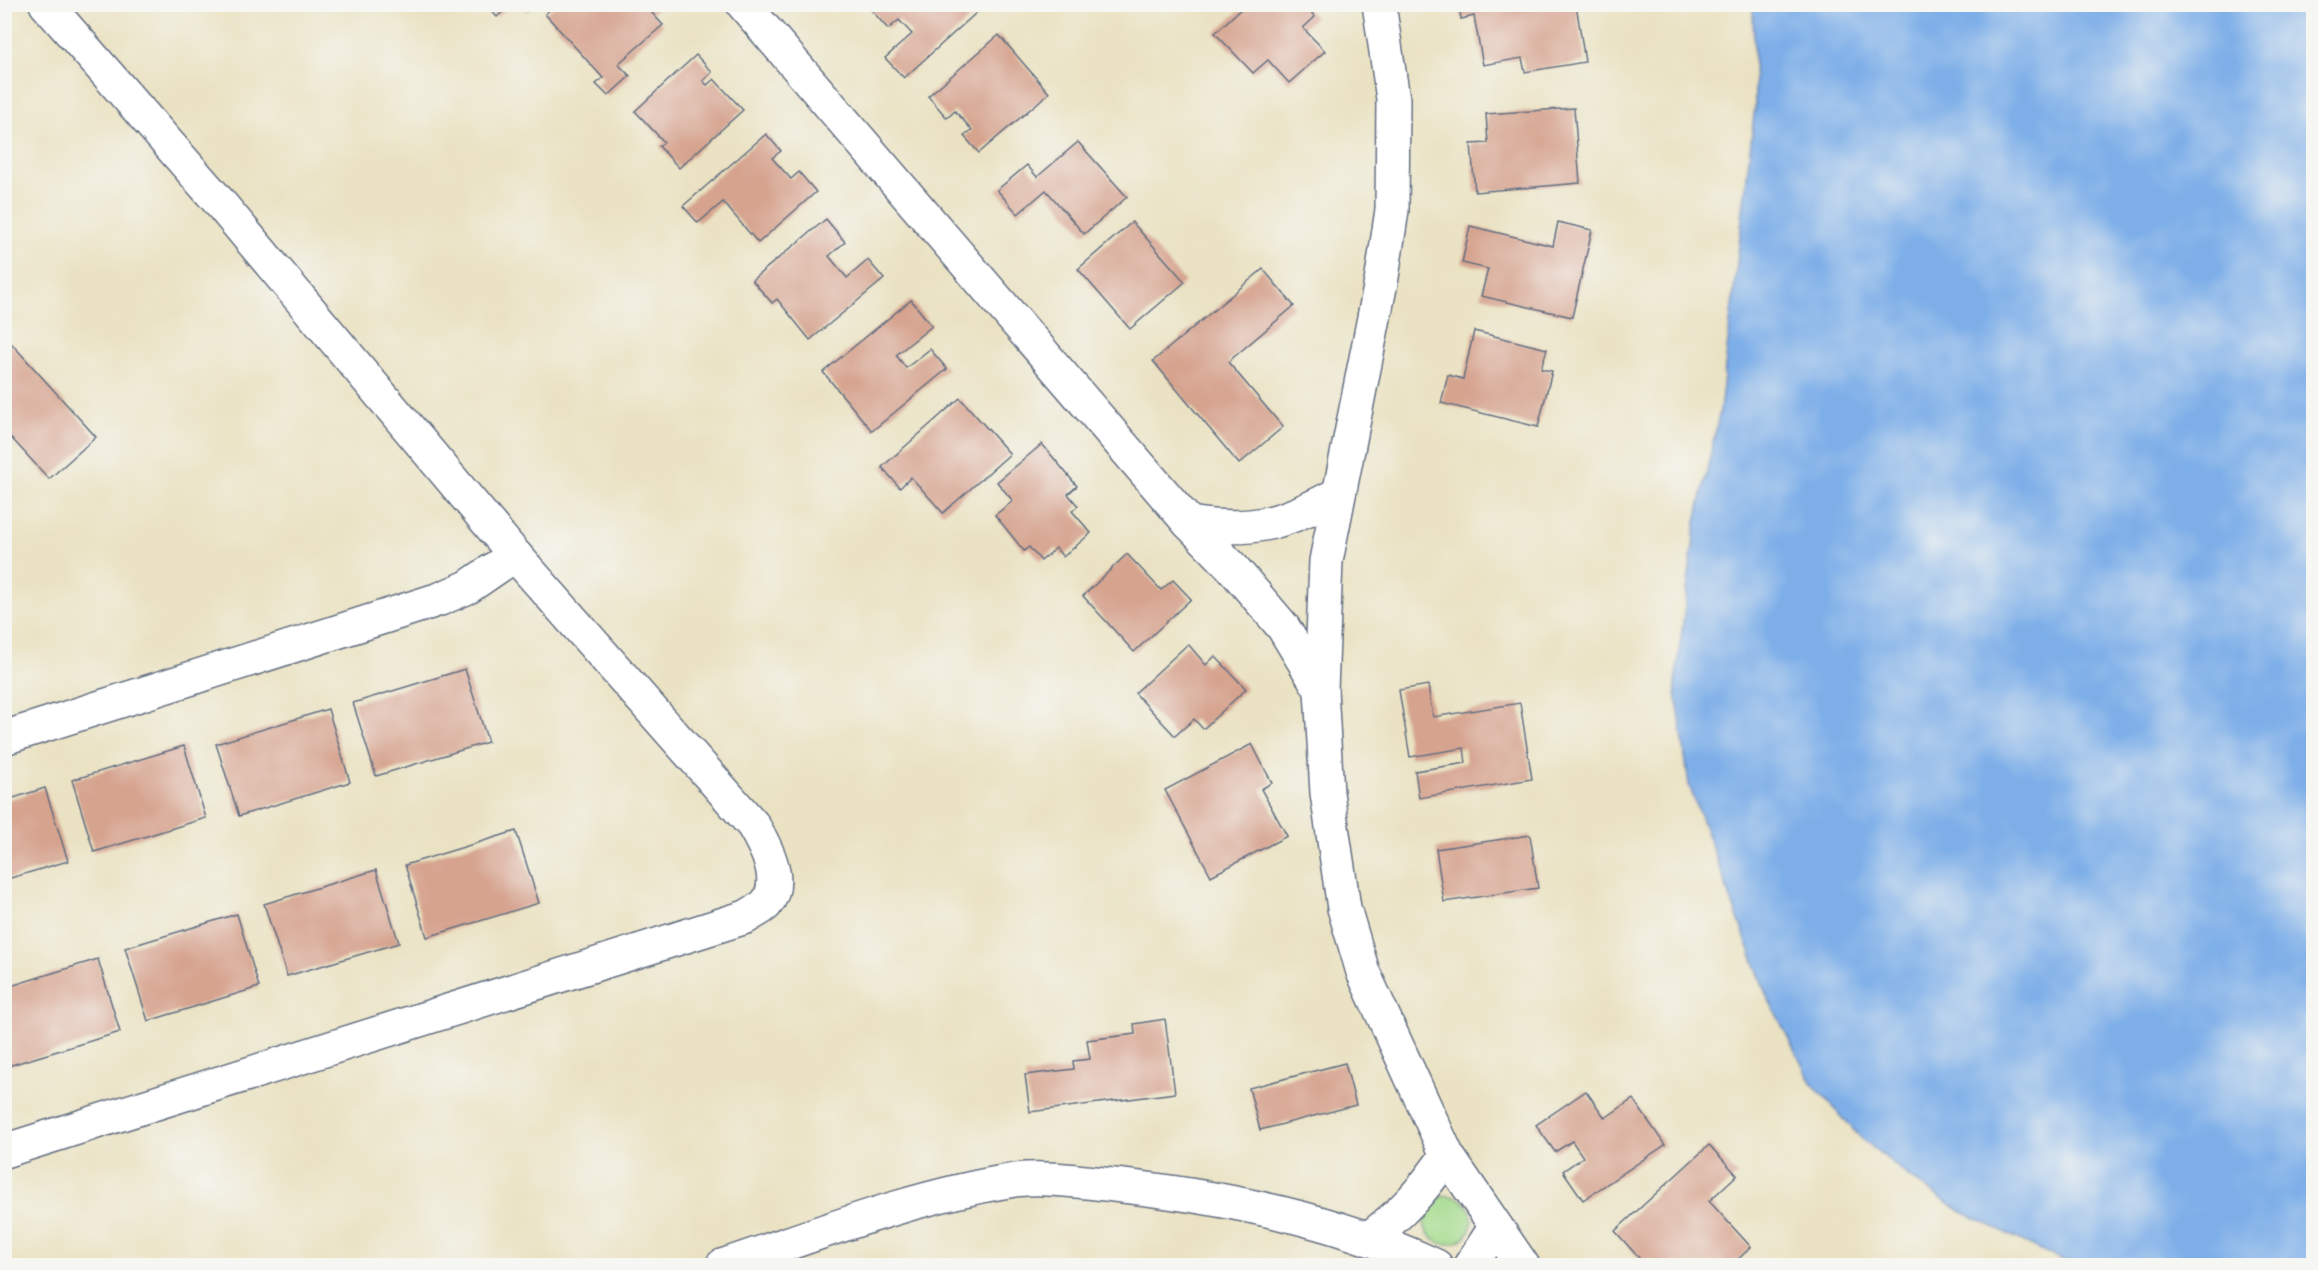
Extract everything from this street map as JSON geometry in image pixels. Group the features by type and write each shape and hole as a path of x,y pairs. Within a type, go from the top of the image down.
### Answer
{"street":[{"path":"4,1151 746,917 766,904 772,891 773,870 766,848 753,825 515,555 214,196 46,4"},
{"path":"743,4 1189,523 1232,567 1283,627 1321,690"},
{"path":"1379,4 1393,99 1392,210 1382,277 1326,561 1321,690 1327,793 1344,908 1363,972 1447,1155 1523,1266"},
{"path":"1189,523 1226,529 1262,526 1298,516 1338,494"},
{"path":"4,738 441,599 468,587 515,555"},
{"path":"1369,1238 1400,1215 1425,1188 1447,1155"},
{"path":"722,1266 935,1195 1018,1180 1073,1181 1175,1192 1278,1213 1369,1238 1436,1266"},
{"path":"1470,1266 1495,1228"}],"green space":[{"path":"1443,1196 1453,1196 1468,1206 1472,1220 1471,1229 1462,1240 1453,1244 1443,1244 1428,1234 1424,1225 1424,1215 1434,1200"}],"water":[{"path":"1753,4 2313,5 2313,1265 2080,1265 2062,1260 1962,1212 1912,1179 1860,1137 1811,1082 1766,994 1689,785 1675,684 1696,522 1720,410 1755,106"}],"building":[{"path":"485,4 511,4 497,17"},
{"path":"521,4 535,4 527,11"},
{"path":"556,4 661,4 652,13 663,25 618,64 630,76 608,96 596,84 603,78 545,14"},
{"path":"866,4 986,4 904,78 885,58 912,34 899,20 888,29"},
{"path":"1246,4 1304,4 1315,17 1303,28 1325,51 1289,83 1268,60 1253,73 1215,33"},
{"path":"1459,4 1576,4 1585,62 1525,72 1522,58 1483,65 1474,16 1461,19"},
{"path":"999,35 1049,93 979,153 964,136 972,130 955,111 947,118 928,96"},
{"path":"696,55 712,72 703,81 707,85 714,79 743,110 679,168 659,146 664,142 635,111"},
{"path":"1574,108 1580,183 1475,192 1471,144 1488,143 1486,114"},
{"path":"766,134 781,151 772,158 791,179 799,172 816,192 758,243 723,202 698,223 683,206"},
{"path":"1078,142 1127,197 1084,234 1046,190 1018,214 997,190 1027,165 1037,177"},
{"path":"826,219 845,242 829,256 847,278 868,260 884,279 810,340 777,299 772,303 752,280"},
{"path":"1132,222 1185,282 1130,329 1078,269"},
{"path":"1558,222 1592,230 1572,317 1481,296 1488,269 1462,263 1470,226 1553,246"},
{"path":"1263,269 1294,306 1228,362 1283,427 1239,464 1153,361"},
{"path":"911,300 932,326 896,355 906,368 930,349 947,369 872,431 823,372"},
{"path":"1474,331 1547,349 1541,369 1552,371 1538,427 1441,403 1448,375 1463,379"},
{"path":"11,343 96,437 49,479 4,430 4,349"},
{"path":"960,398 1010,454 943,513 911,477 900,488 882,467"},
{"path":"1042,444 1077,486 1068,494 1078,506 1072,511 1091,533 1063,557 1056,548 1041,561 1029,547 1024,551 995,515 1013,501 997,482"},
{"path":"1127,554 1161,590 1173,580 1191,599 1134,652 1083,596"},
{"path":"1188,644 1206,665 1215,656 1246,689 1203,729 1194,719 1175,736 1135,693"},
{"path":"465,669 488,742 376,776 353,703"},
{"path":"1428,685 1433,717 1520,703 1532,779 1419,798 1415,771 1466,763 1464,748 1410,757 1399,690"},
{"path":"328,709 350,782 239,816 216,744"},
{"path":"1252,744 1272,783 1261,789 1287,836 1211,876 1165,790"},
{"path":"184,746 206,818 94,852 72,780"},
{"path":"45,788 68,861 4,880 4,801"},
{"path":"516,831 539,903 427,937 405,865"},
{"path":"1530,835 1538,888 1444,902 1436,849"},
{"path":"376,870 399,943 287,976 264,904"},
{"path":"237,914 259,987 148,1021 125,948"},
{"path":"98,959 120,1032 8,1066 4,1055 4,988"},
{"path":"1165,1019 1175,1093 1030,1112 1025,1075 1074,1069 1073,1061 1090,1059 1087,1040 1135,1034 1134,1024"},
{"path":"1345,1063 1356,1105 1260,1130 1249,1088"},
{"path":"1586,1091 1605,1118 1633,1099 1665,1145 1583,1200 1563,1171 1583,1157 1572,1141 1555,1152 1536,1125"},
{"path":"1709,1145 1737,1175 1709,1201 1751,1247 1731,1266 1646,1266 1615,1231"}]}
